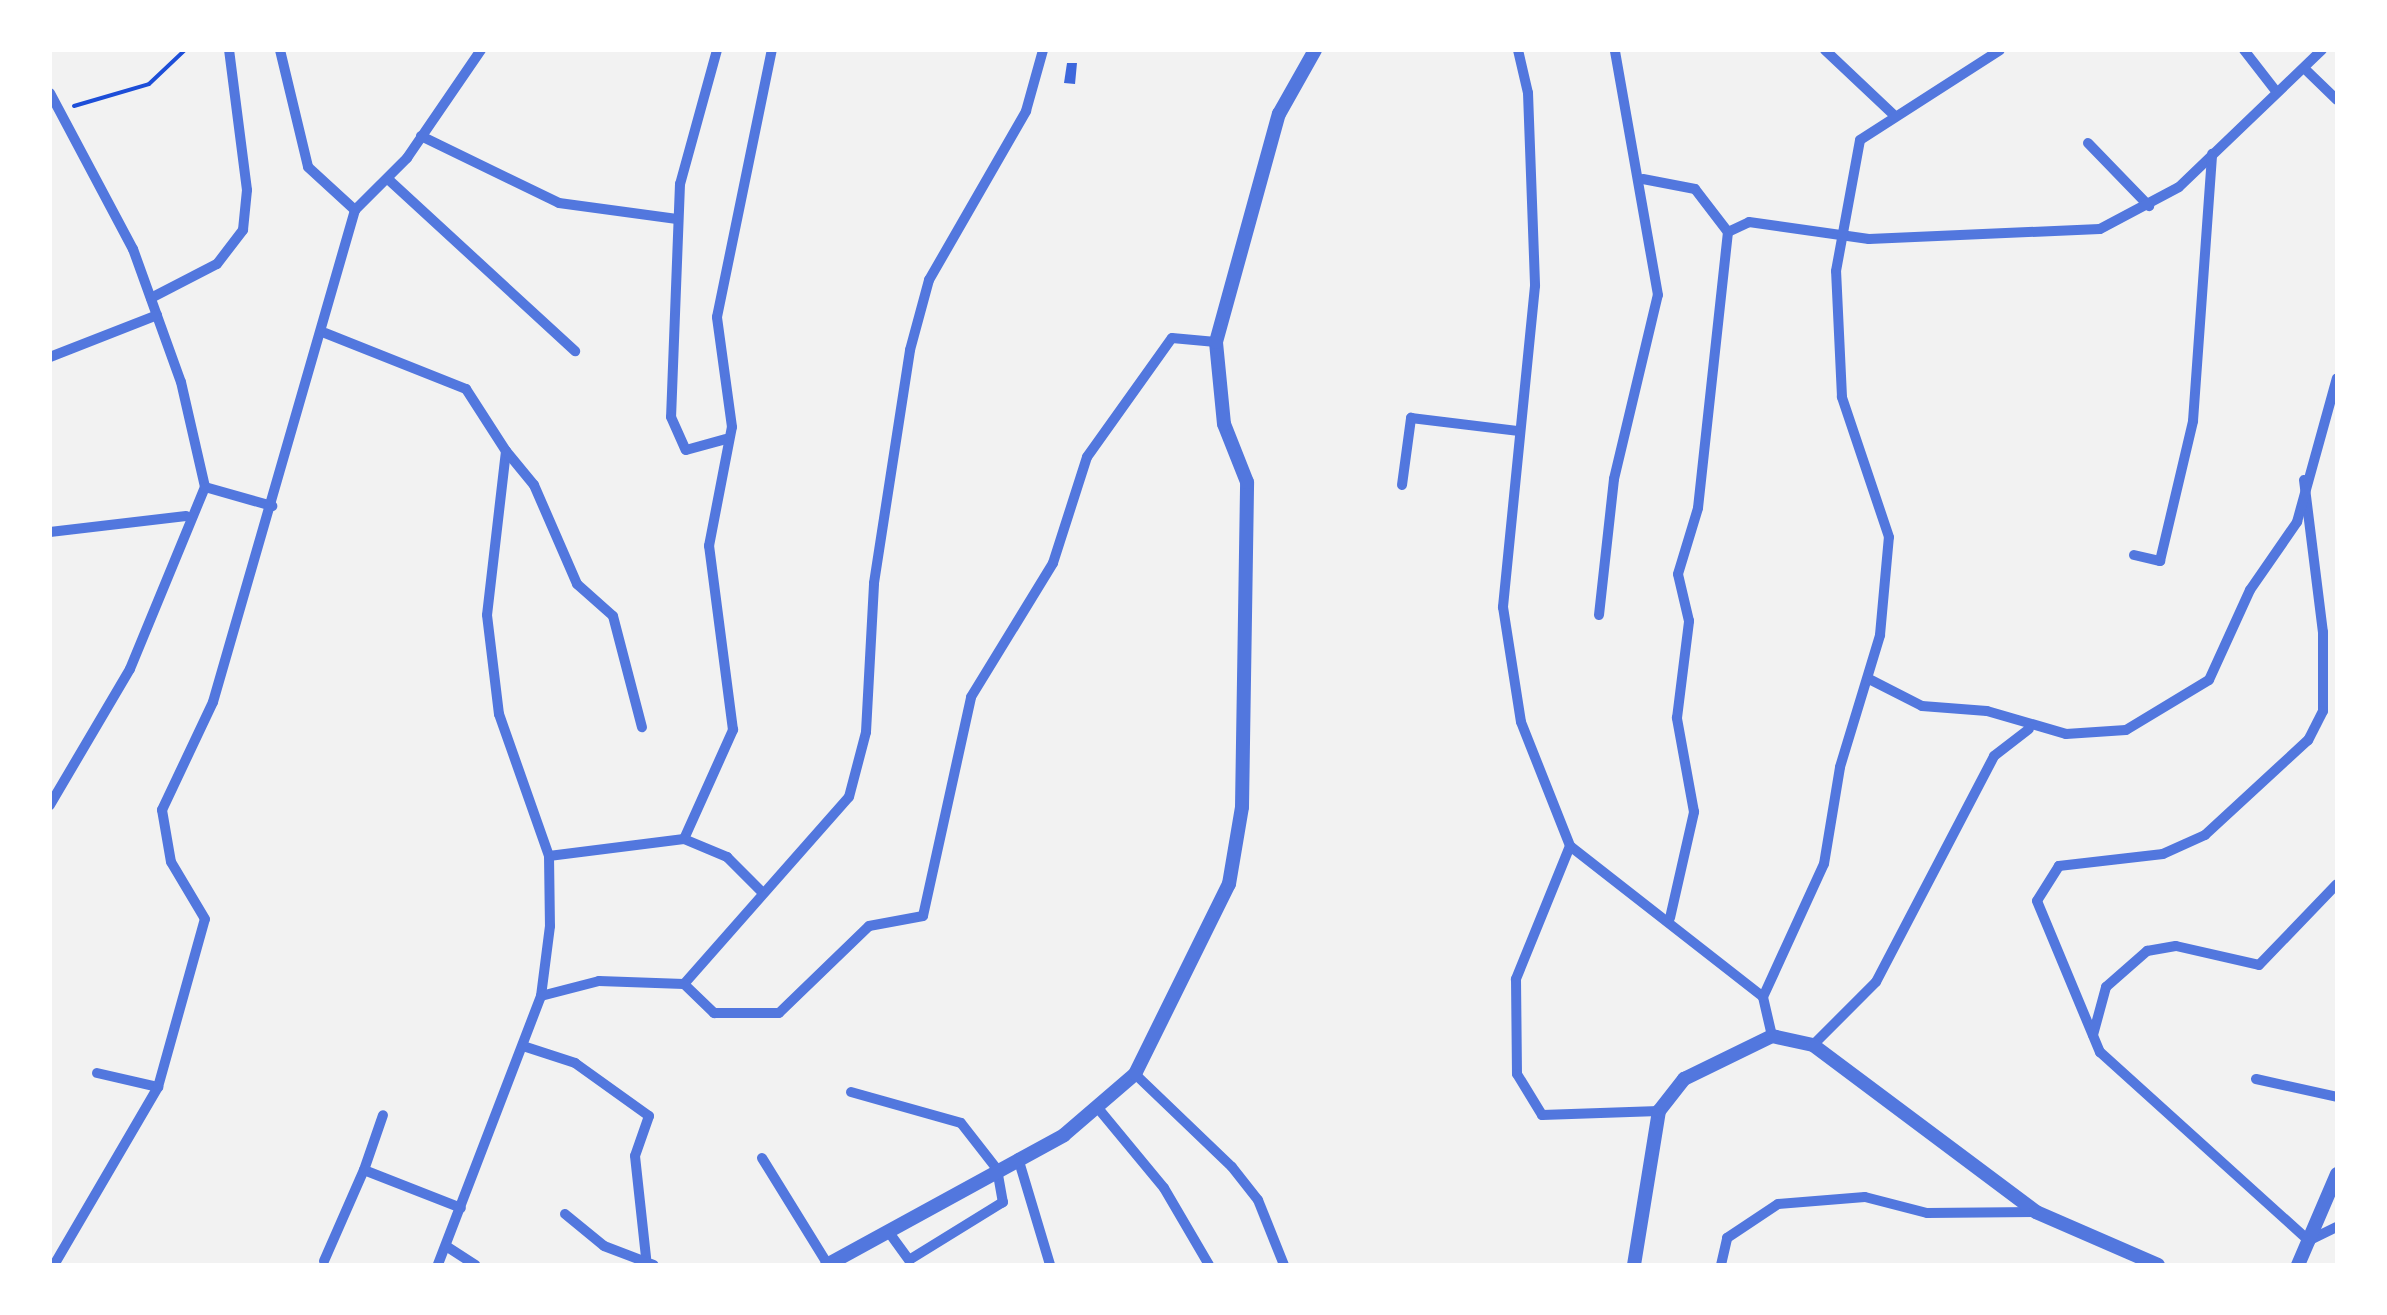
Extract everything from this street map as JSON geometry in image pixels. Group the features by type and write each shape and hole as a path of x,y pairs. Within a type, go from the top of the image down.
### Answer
{"street":[{"path":"152,298 217,264 242,230 247,190 229,50"},
{"path":"280,50 308,167 355,210"},
{"path":"54,1265 158,1086 204,919 171,862 162,810 213,702 325,333 355,210 388,180 482,50"},
{"path":"717,50 677,219 671,417 686,450 726,439"},
{"path":"684,839 733,730 708,546 722,509 726,439 717,316 772,50"},
{"path":"684,984 762,891 849,797 866,732 874,583 910,350 929,280 1026,111 1043,50"},
{"path":"762,1158 828,1265 1018,1158 1097,1107 1135,1074 1229,884 1242,807 1247,482 1224,424 1216,342 1279,114 1315,50"},
{"path":"1518,50 1528,94 1535,274 1519,431 1504,649 1551,815 1570,846 1670,918 1763,997 1772,1036"},
{"path":"1600,615 1614,479 1658,296 1643,178 1615,50"},
{"path":"1825,50 1893,114"},
{"path":"1763,997 1824,864 1840,767 1870,680 1889,537 1842,398 1842,230 1860,140 1893,114 2000,50"},
{"path":"2244,50 2275,90"},
{"path":"1728,232 1749,222 1842,230 1870,240 1976,240 2100,230 2149,206 2212,153 2275,90 2306,70 2322,50"},
{"path":"2306,70 2337,100"},
{"path":"50,94 152,298 205,487 186,516 130,669 50,805"},
{"path":"420,136 559,203 677,219"},
{"path":"2088,144 2149,206"},
{"path":"2134,554 2160,562 2197,402 2212,153"},
{"path":"1643,178 1696,188 1728,232 1700,490 1678,574 1689,621 1677,718 1694,812 1670,918"},
{"path":"388,180 575,351"},
{"path":"50,357 157,315"},
{"path":"325,333 466,389 534,486 577,584 612,616 642,728"},
{"path":"541,996 599,981 684,984 714,1013 779,1014 870,926 923,916 972,697 1052,563 1087,457 1172,338 1216,342"},
{"path":"1870,680 1922,706 1986,711 2029,728 2126,730 2209,680 2250,590 2297,522 2304,480 2337,378"},
{"path":"1402,485 1411,418 1519,431"},
{"path":"438,1265 541,996 550,856 492,672 487,615 506,451"},
{"path":"2304,480 2323,632 2323,710 2308,740 2204,835 2163,854 2059,866 2039,885 2044,934 2092,1036 2312,1240"},
{"path":"205,487 272,506"},
{"path":"50,532 186,516"},
{"path":"1813,1045 1876,982 1986,770 2029,728"},
{"path":"550,856 684,839 727,857 762,891"},
{"path":"1570,846 1516,978 1517,1074 1542,1114 1597,1120 1659,1111"},
{"path":"2092,1036 2106,986 2128,963 2160,945 2258,965 2337,884"},
{"path":"1634,1265 1659,1111 1684,1078 1772,1036 1813,1045 2036,1212 2158,1265"},
{"path":"523,1046 575,1063 650,1116 634,1167 650,1262 604,1246 565,1214"},
{"path":"97,1072 158,1086"},
{"path":"1135,1074 1232,1167 1258,1200 1284,1265"},
{"path":"2256,1079 2337,1097"},
{"path":"851,1092 961,1123 997,1169 1003,1202 909,1262 888,1231"},
{"path":"1097,1107 1164,1188 1209,1265"},
{"path":"324,1262 364,1170 382,1115"},
{"path":"1018,1158 1050,1265"},
{"path":"364,1170 461,1208"},
{"path":"2298,1265 2312,1240 2337,1174"},
{"path":"1721,1265 1727,1238 1778,1204 1866,1197 1927,1213 2036,1212"},
{"path":"2312,1240 2337,1227"},
{"path":"446,1246 475,1265"}],"path":[{"path":"60,110 148,84 185,50"}],"building":[{"path":"1067,63 1077,63 1075,84 1064,83"}]}
